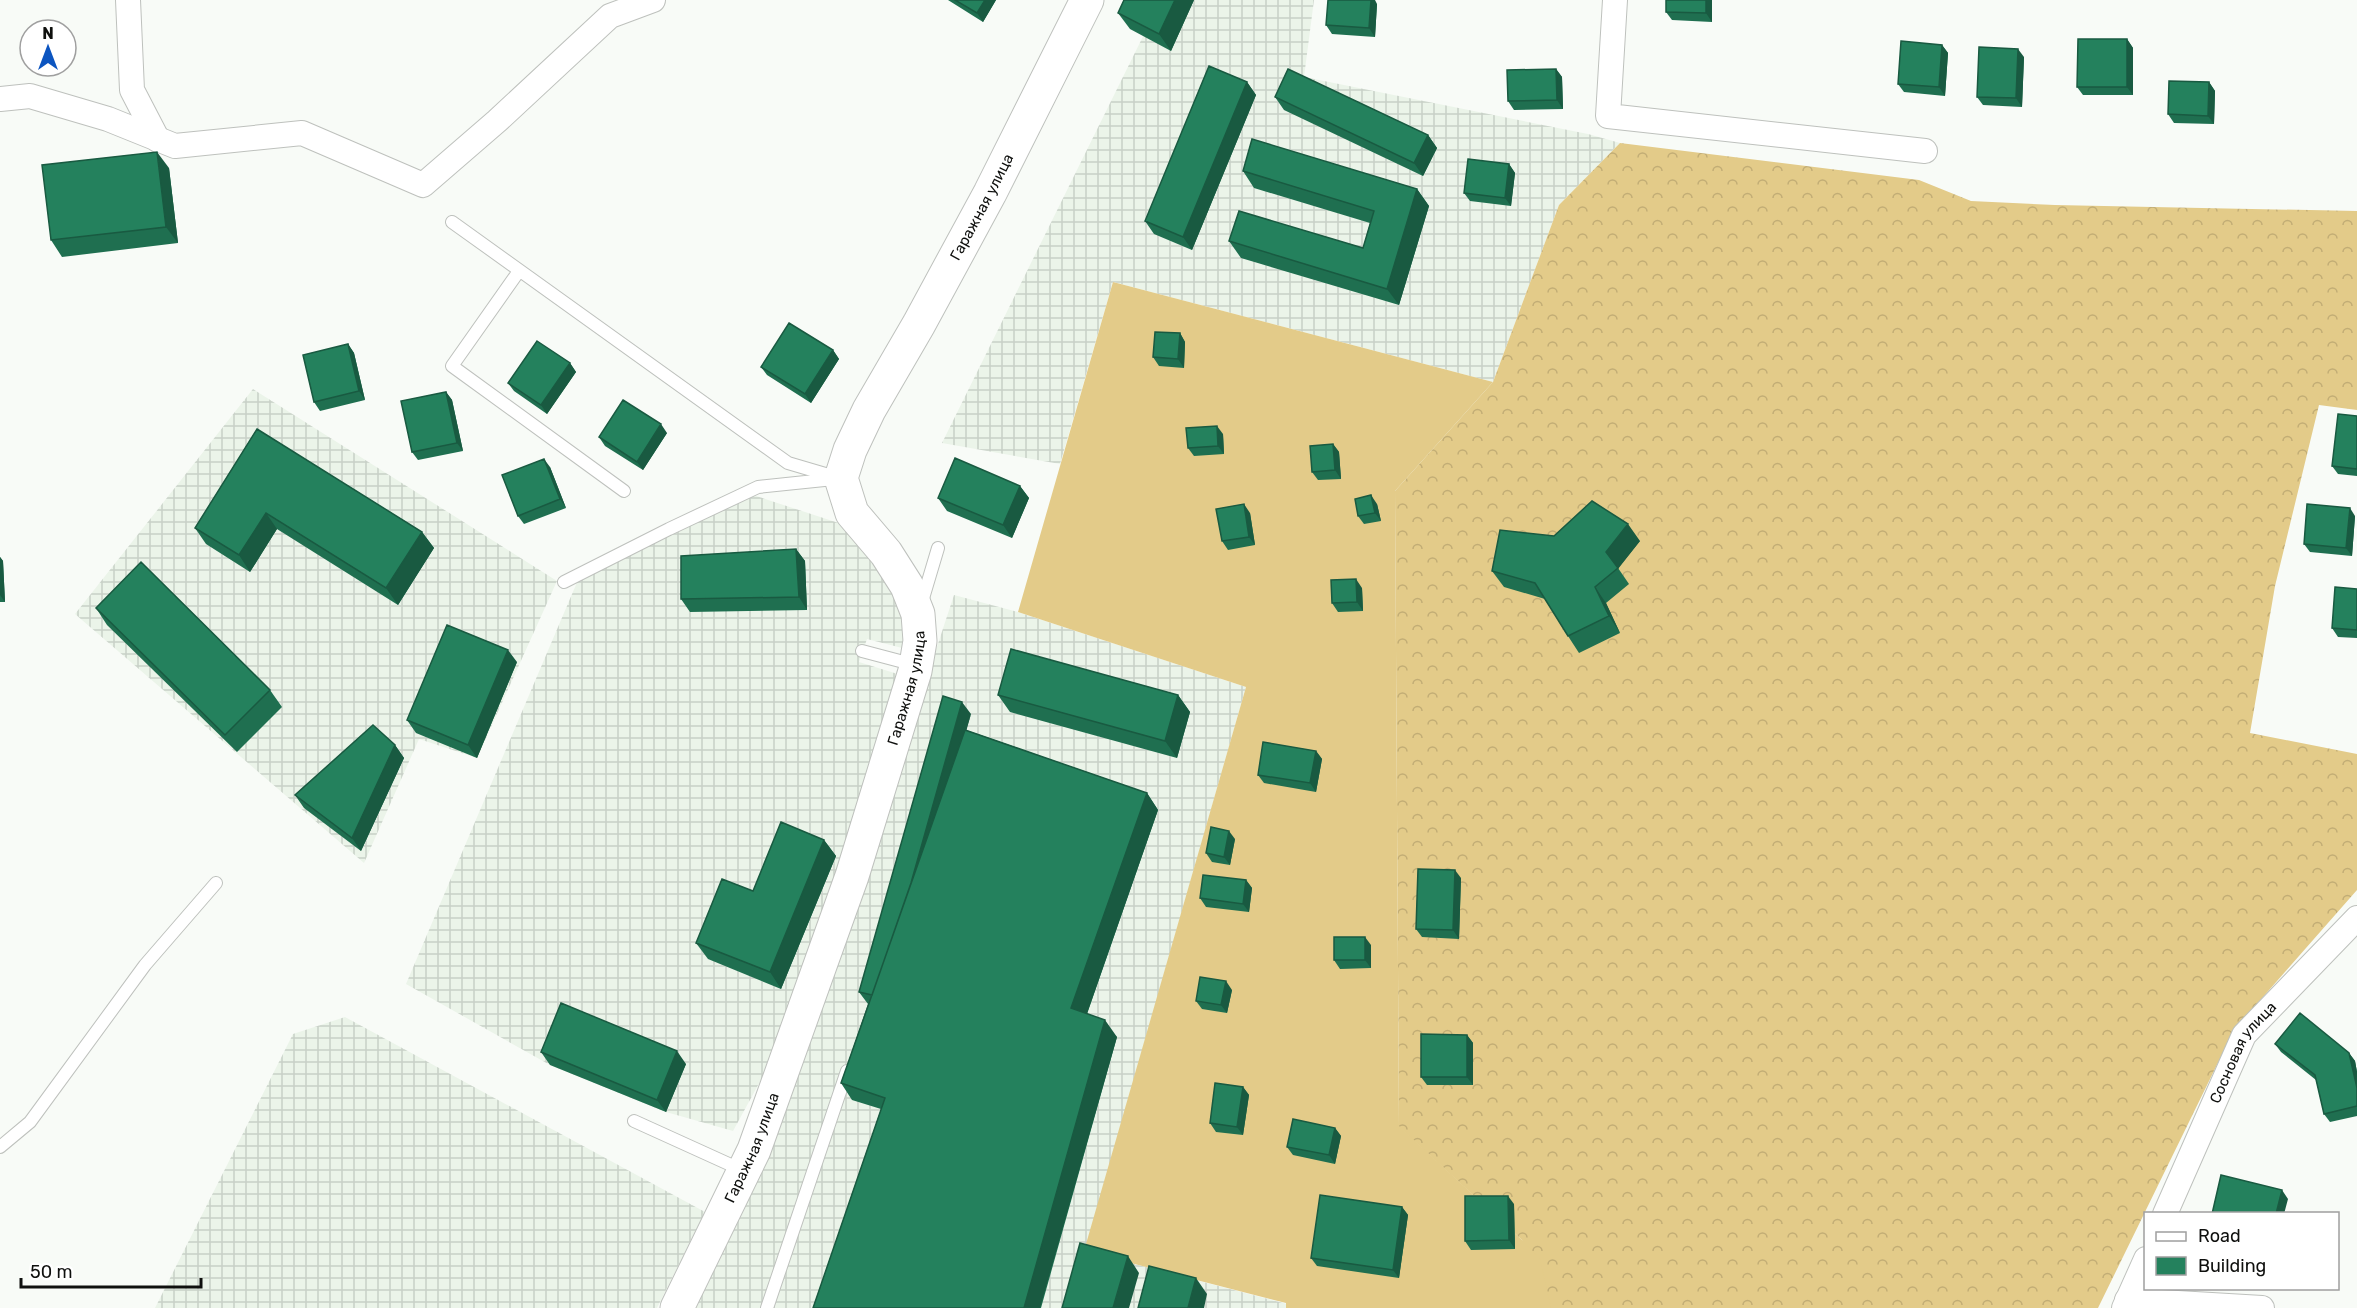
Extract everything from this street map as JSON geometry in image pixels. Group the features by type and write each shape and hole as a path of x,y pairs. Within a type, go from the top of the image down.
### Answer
{"street":[{"path":"128,0 132,90 158,140"},
{"path":"0,99 30,96 108,119 175,146 302,133 423,185 497,121 610,16 654,0"},
{"name":"Гаражная улица","path":"677,1308 744,1171 770,1081 852,876 922,662 918,614 908,586 886,553 851,520 841,478 850,450 869,410 990,193 1087,0"},
{"path":"1615,0 1608,116 1925,151"},
{"name":"Сосновая улица","path":"2166,1212 2244,1035 2357,918"},
{"path":"2144,1261 2126,1304 2262,1308"}],"lane":[{"path":"452,222 788,463 841,478"},
{"path":"519,270 452,366 624,491"},
{"path":"564,582 758,487 841,478"},
{"path":"918,614 938,548"},
{"path":"862,651 922,662"},
{"path":"0,1147 30,1122 145,965 216,883"},
{"path":"767,1308 852,1055"},
{"path":"633,1121 744,1171"}],"shaded area":[{"path":"1161,0 1314,0 1304,77 1588,134 1620,143 1559,205 1493,382 1113,282 1060,464 942,443"},
{"path":"253,389 557,581 477,758 419,739 364,863 75,614"},
{"path":"750,494 860,530 913,613 910,650 867,639 859,662 904,676 774,1056 733,1131 666,1112 550,1065 406,984 578,580"},
{"path":"954,595 1018,612 1246,687 1085,1251 1287,1304 1286,1308 695,1308 773,1146"},
{"path":"345,1017 705,1212 657,1308 155,1308 293,1034"}],"green space":[{"path":"1620,143 1919,180 1971,201 2055,205 2357,211 2357,410 2319,405 2275,586 2250,733 2357,754 2357,890 2234,1030 2098,1308 1542,1308 1522,1240 1399,1127 1395,491 1493,382 1559,205"},
{"path":"1113,282 1493,382 1395,491 1399,1126 1540,1259 1551,1308 1286,1308 1286,1303 1084,1251 1246,687 1018,612"}],"building":[{"path":"955,0 985,0 977,13"},
{"path":"1124,0 1175,0 1159,34 1118,13"},
{"path":"1328,0 1371,0 1369,28 1326,25"},
{"path":"1666,0 1706,0 1706,13 1666,12"},
{"path":"2078,39 2127,39 2127,87 2077,87"},
{"path":"1901,41 1942,45 1939,87 1898,84"},
{"path":"1979,47 2018,49 2016,98 1977,97"},
{"path":"1209,66 1247,82 1183,237 1145,221"},
{"path":"1288,69 1428,135 1414,163 1275,97"},
{"path":"1556,69 1557,100 1508,101 1507,70"},
{"path":"2169,81 2209,82 2208,116 2168,114"},
{"path":"1252,139 1417,189 1387,289 1229,241 1239,211 1363,248 1374,211 1243,171"},
{"path":"157,152 166,227 51,240 42,165"},
{"path":"1468,159 1509,164 1505,198 1464,193"},
{"path":"789,323 833,350 805,394 761,367"},
{"path":"1155,332 1180,333 1178,359 1153,357"},
{"path":"537,341 570,363 541,405 508,383"},
{"path":"348,344 359,391 314,402 303,355"},
{"path":"446,392 457,443 412,452 401,401"},
{"path":"623,400 661,424 637,462 599,437"},
{"path":"2338,414 2357,416 2357,469 2332,466"},
{"path":"1217,426 1218,446 1188,448 1186,428"},
{"path":"257,429 422,532 386,588 266,513 239,555 195,528"},
{"path":"1333,444 1335,470 1312,472 1310,446"},
{"path":"955,458 1020,486 1003,525 938,498"},
{"path":"544,459 560,499 518,516 502,475"},
{"path":"1371,495 1375,513 1358,516 1355,499"},
{"path":"1592,501 1628,524 1606,552 1618,568 1595,587 1609,616 1568,636 1535,583 1492,571 1500,530 1554,536"},
{"path":"1244,504 1249,537 1222,541 1216,509"},
{"path":"2307,504 2350,508 2346,548 2304,544"},
{"path":"796,549 799,597 681,599 681,556"},
{"path":"141,562 270,690 225,735 96,608"},
{"path":"1356,579 1357,602 1332,603 1331,580"},
{"path":"2335,587 2357,589 2357,630 2332,628"},
{"path":"447,625 508,650 468,745 407,720"},
{"path":"1011,649 1178,695 1165,741 998,695"},
{"path":"943,696 962,702 911,883 872,995 859,992"},
{"path":"373,725 395,745 352,838 295,795"},
{"path":"965,730 1147,793 1071,1008 1105,1020 1024,1308 813,1308 885,1098 841,1083"},
{"path":"1263,742 1316,751 1310,783 1258,775"},
{"path":"781,822 824,840 770,972 696,943 722,879 753,891"},
{"path":"1211,827 1229,831 1224,857 1206,853"},
{"path":"1418,869 1455,870 1453,930 1416,929"},
{"path":"1203,875 1246,880 1243,904 1200,898"},
{"path":"1334,937 1365,937 1365,960 1334,960"},
{"path":"1200,977 1226,981 1221,1005 1196,1001"},
{"path":"561,1003 677,1051 657,1100 541,1052"},
{"path":"2300,1013 2349,1053 2357,1088 2357,1106 2324,1114 2315,1075 2275,1044"},
{"path":"1421,1034 1467,1035 1467,1077 1421,1077"},
{"path":"1215,1083 1243,1087 1237,1127 1210,1123"},
{"path":"1293,1119 1335,1128 1329,1155 1287,1147"},
{"path":"2221,1175 2282,1190 2276,1212 2212,1212"},
{"path":"1320,1195 1402,1207 1393,1270 1311,1258"},
{"path":"1465,1196 1508,1196 1509,1240 1465,1241"},
{"path":"1080,1243 1128,1256 1113,1308 1062,1308"},
{"path":"1149,1266 1196,1278 1188,1308 1138,1308"}]}
